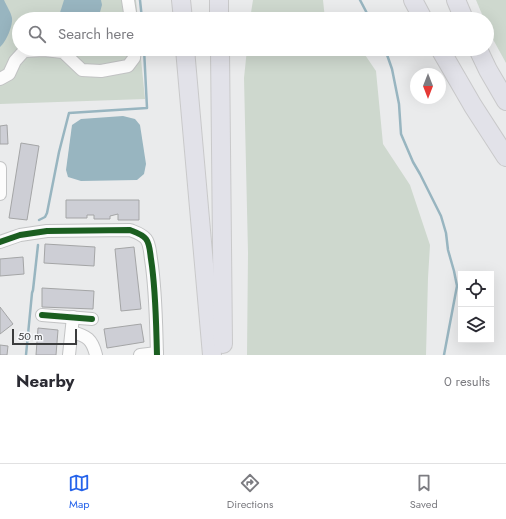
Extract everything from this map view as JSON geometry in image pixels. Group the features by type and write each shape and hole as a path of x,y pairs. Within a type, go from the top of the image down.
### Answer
{"highway":[{"path":"181,0 182,12"},
{"path":"219,0 219,12"},
{"path":"413,0 419,12"},
{"path":"427,0 431,12"},
{"path":"456,0 461,12"},
{"path":"186,56 212,355"},
{"path":"220,56 222,355"},
{"path":"444,56 473,106 506,157"},
{"path":"450,56 473,106"},
{"path":"481,56 506,101"}],"street":[{"path":"128,0 130,12"},
{"path":"0,78 8,74 20,56"},
{"path":"67,56 82,70 101,71 128,66 134,56"},
{"path":"0,168 0,194"},
{"path":"0,242 20,235 47,231 130,230 139,233 147,242 152,267 157,354 140,355"},
{"path":"42,315 92,319"},
{"path":"69,355 73,317"},
{"path":"72,332 84,335 94,344 96,355"}],"shaded area":[{"path":"0,0 136,0 137,12 12,12 12,56 141,56 145,99 0,104"},
{"path":"253,0 323,0 324,12 251,12"},
{"path":"476,0 506,0 506,63 494,41 494,12 481,12"},
{"path":"246,56 366,56 376,71 383,144 410,185 430,245 426,355 247,355 248,253 244,78"}],"water":[{"path":"0,0 4,0 11,13 12,21 9,34 0,47"},
{"path":"64,0 101,0 102,5 100,12 60,12"},
{"path":"123,116 135,119 140,125 146,164 144,174 137,180 81,181 68,177 66,170 72,125 81,119"}],"building":[{"path":"7,125 8,144 0,144 0,126"},
{"path":"21,143 39,146 27,220 9,218"},
{"path":"66,200 139,200 139,220 118,220 118,214 110,216 110,219 94,219 94,215 87,215 87,218 66,218"},
{"path":"45,244 95,247 94,266 44,263"},
{"path":"134,247 141,309 121,311 115,249"},
{"path":"23,257 24,274 0,276 0,259"},
{"path":"42,288 94,291 93,309 42,307"},
{"path":"0,307 13,324 0,334"},
{"path":"141,324 144,342 107,348 104,329"},
{"path":"38,328 58,330 56,355 36,355"},
{"path":"0,345 8,346 7,355 0,355"}],"waterway":[{"path":"140,0 141,12"},
{"path":"360,0 366,12"},
{"path":"39,220 45,217 47,213 59,152 69,113 147,108 144,56"},
{"path":"387,56 392,69 399,104 401,134 413,162 441,216 457,286 444,355"},
{"path":"26,355 38,245"}],"cycle path":[{"path":"0,242 20,235 47,231 130,230 143,236 149,246 153,271 156,307 157,355"},
{"path":"42,315 92,319"}]}
